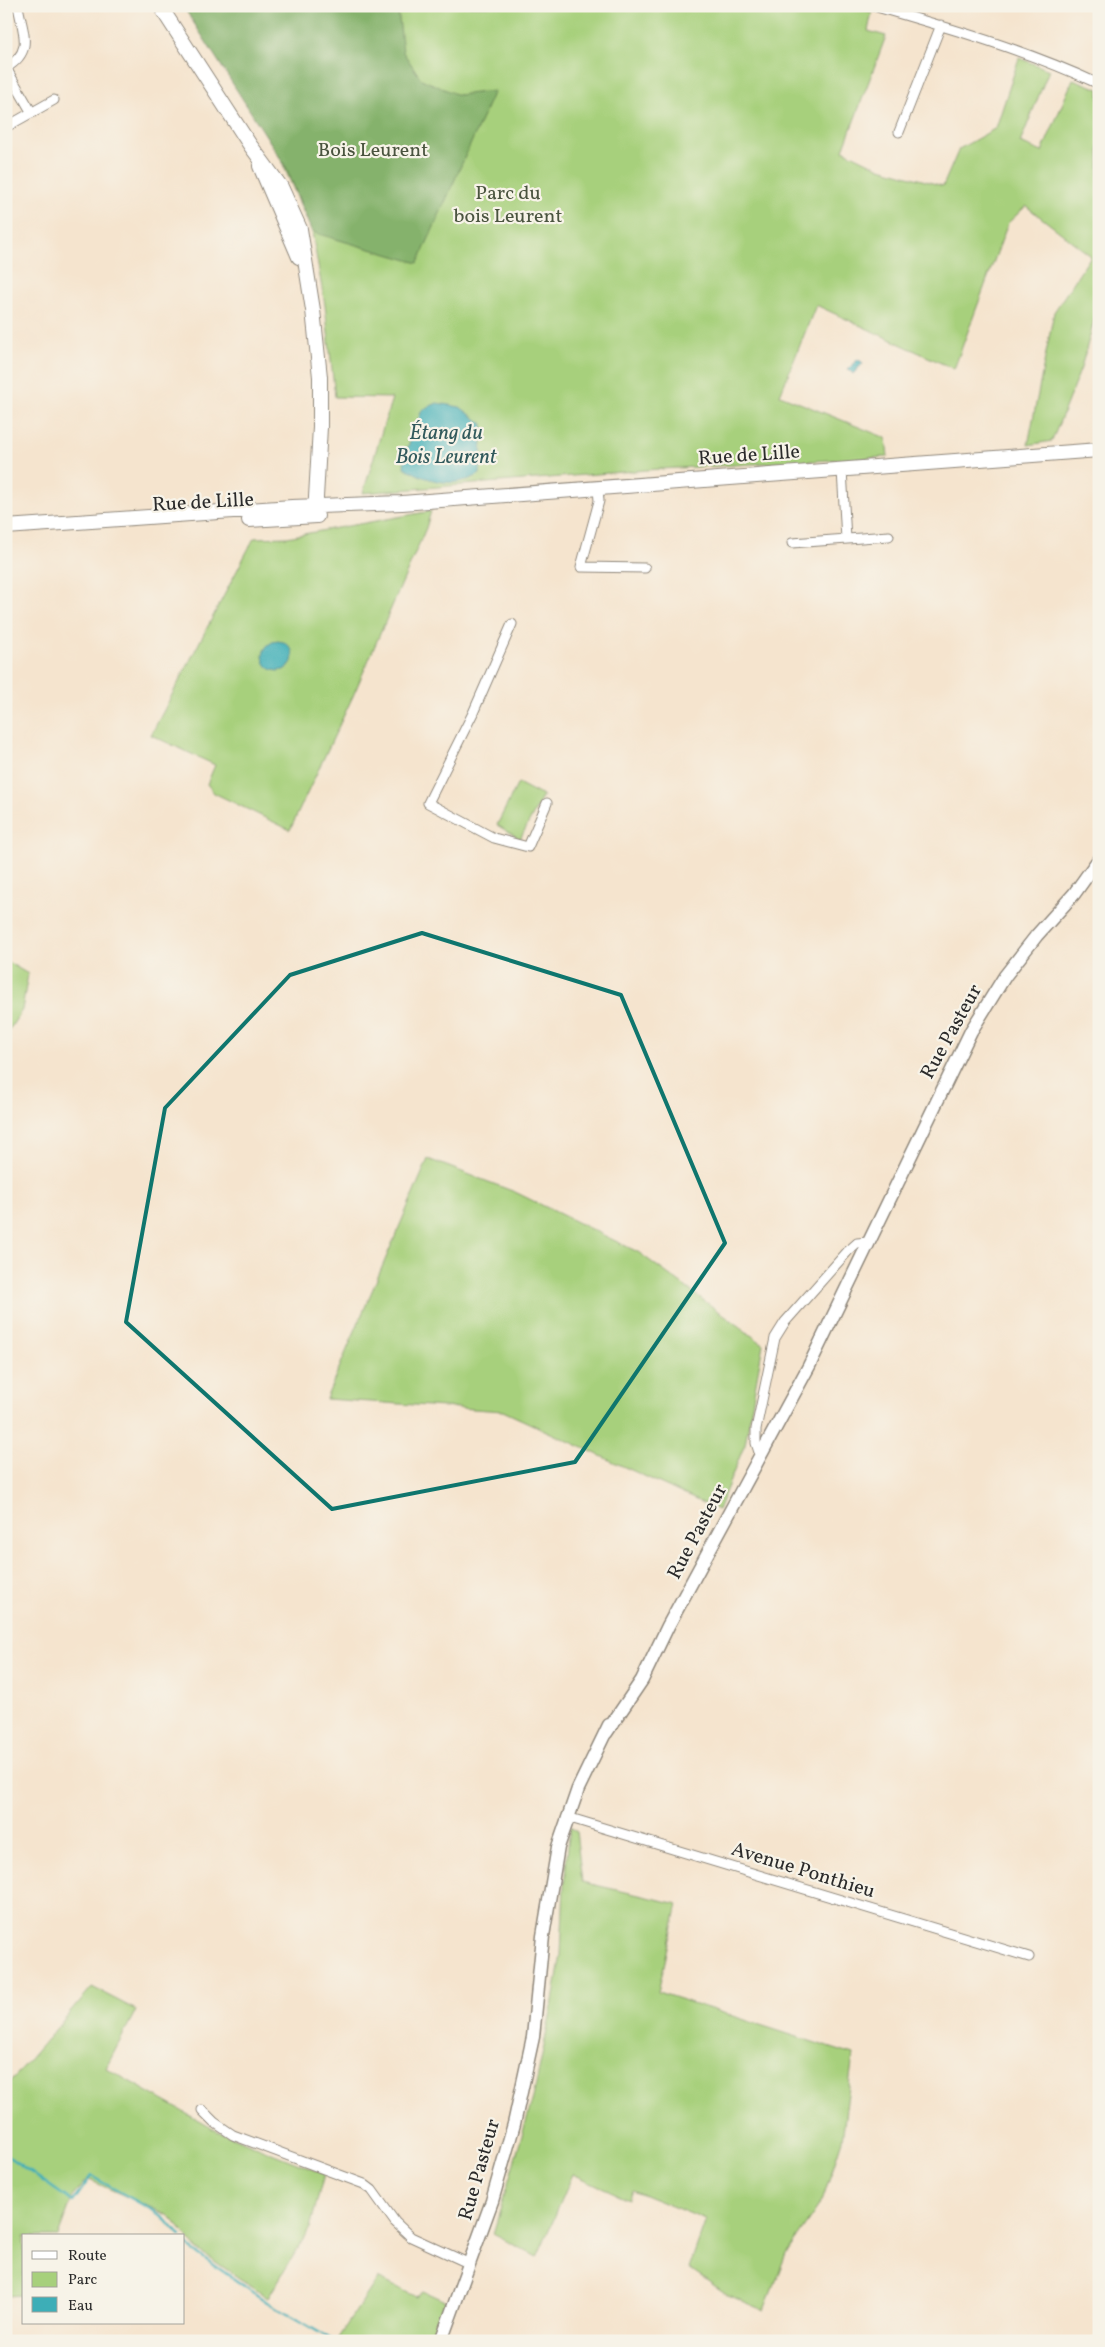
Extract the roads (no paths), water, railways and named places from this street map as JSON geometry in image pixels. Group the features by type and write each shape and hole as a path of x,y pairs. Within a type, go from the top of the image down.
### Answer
{"main road":[{"path":"160,6 250,145 299,255 311,296 321,396 315,511"},
{"name":"Rue de Lille","path":"6,536 1099,450"},
{"name":"Rue de Lille","path":"6,527 315,511"},
{"name":"Rue Pasteur","path":"441,2341 492,2202 509,2143 529,2059 537,2005 545,1983 549,1953 548,1906 555,1857 578,1789 606,1733 616,1708 668,1626 808,1366 952,1067 989,1000 1013,966 1074,894 1099,859"}],"street":[{"path":"18,6 24,50 19,60 6,68 32,113"},
{"path":"873,6 940,25 1043,59 1099,84"},
{"path":"899,132 940,25"},
{"path":"6,127 54,100"},
{"path":"842,470 846,539"},
{"path":"598,488 599,501 581,567 645,568"},
{"path":"792,542 889,536"},
{"path":"512,624 474,713 428,803 494,838 528,847 547,803"},
{"path":"760,1455 756,1443 756,1429 775,1338 785,1322 848,1251 857,1243 869,1242"},
{"name":"Avenue Ponthieu","path":"567,1817 1029,1957"},
{"path":"202,2110 214,2122 233,2135 368,2187 395,2222 411,2236 470,2264"}],"water":[{"path":"858,359 863,363 853,374 848,369"},
{"name":"Étang du Bois Leurent","path":"437,403 460,407 483,424 480,474 471,479 442,482 423,477 404,467 405,454 422,410"},
{"path":"278,641 289,645 293,656 289,667 278,671 267,667 263,656 267,645"}],"waterway":[{"path":"6,2155 73,2202 91,2176 163,2216 178,2234"},
{"path":"185,2241 191,2249 267,2302 334,2341"}],"park label":[{"name":"Bois Leurent","path":"373,151"},
{"name":"Parc du bois Leurent","path":"508,206"}]}
